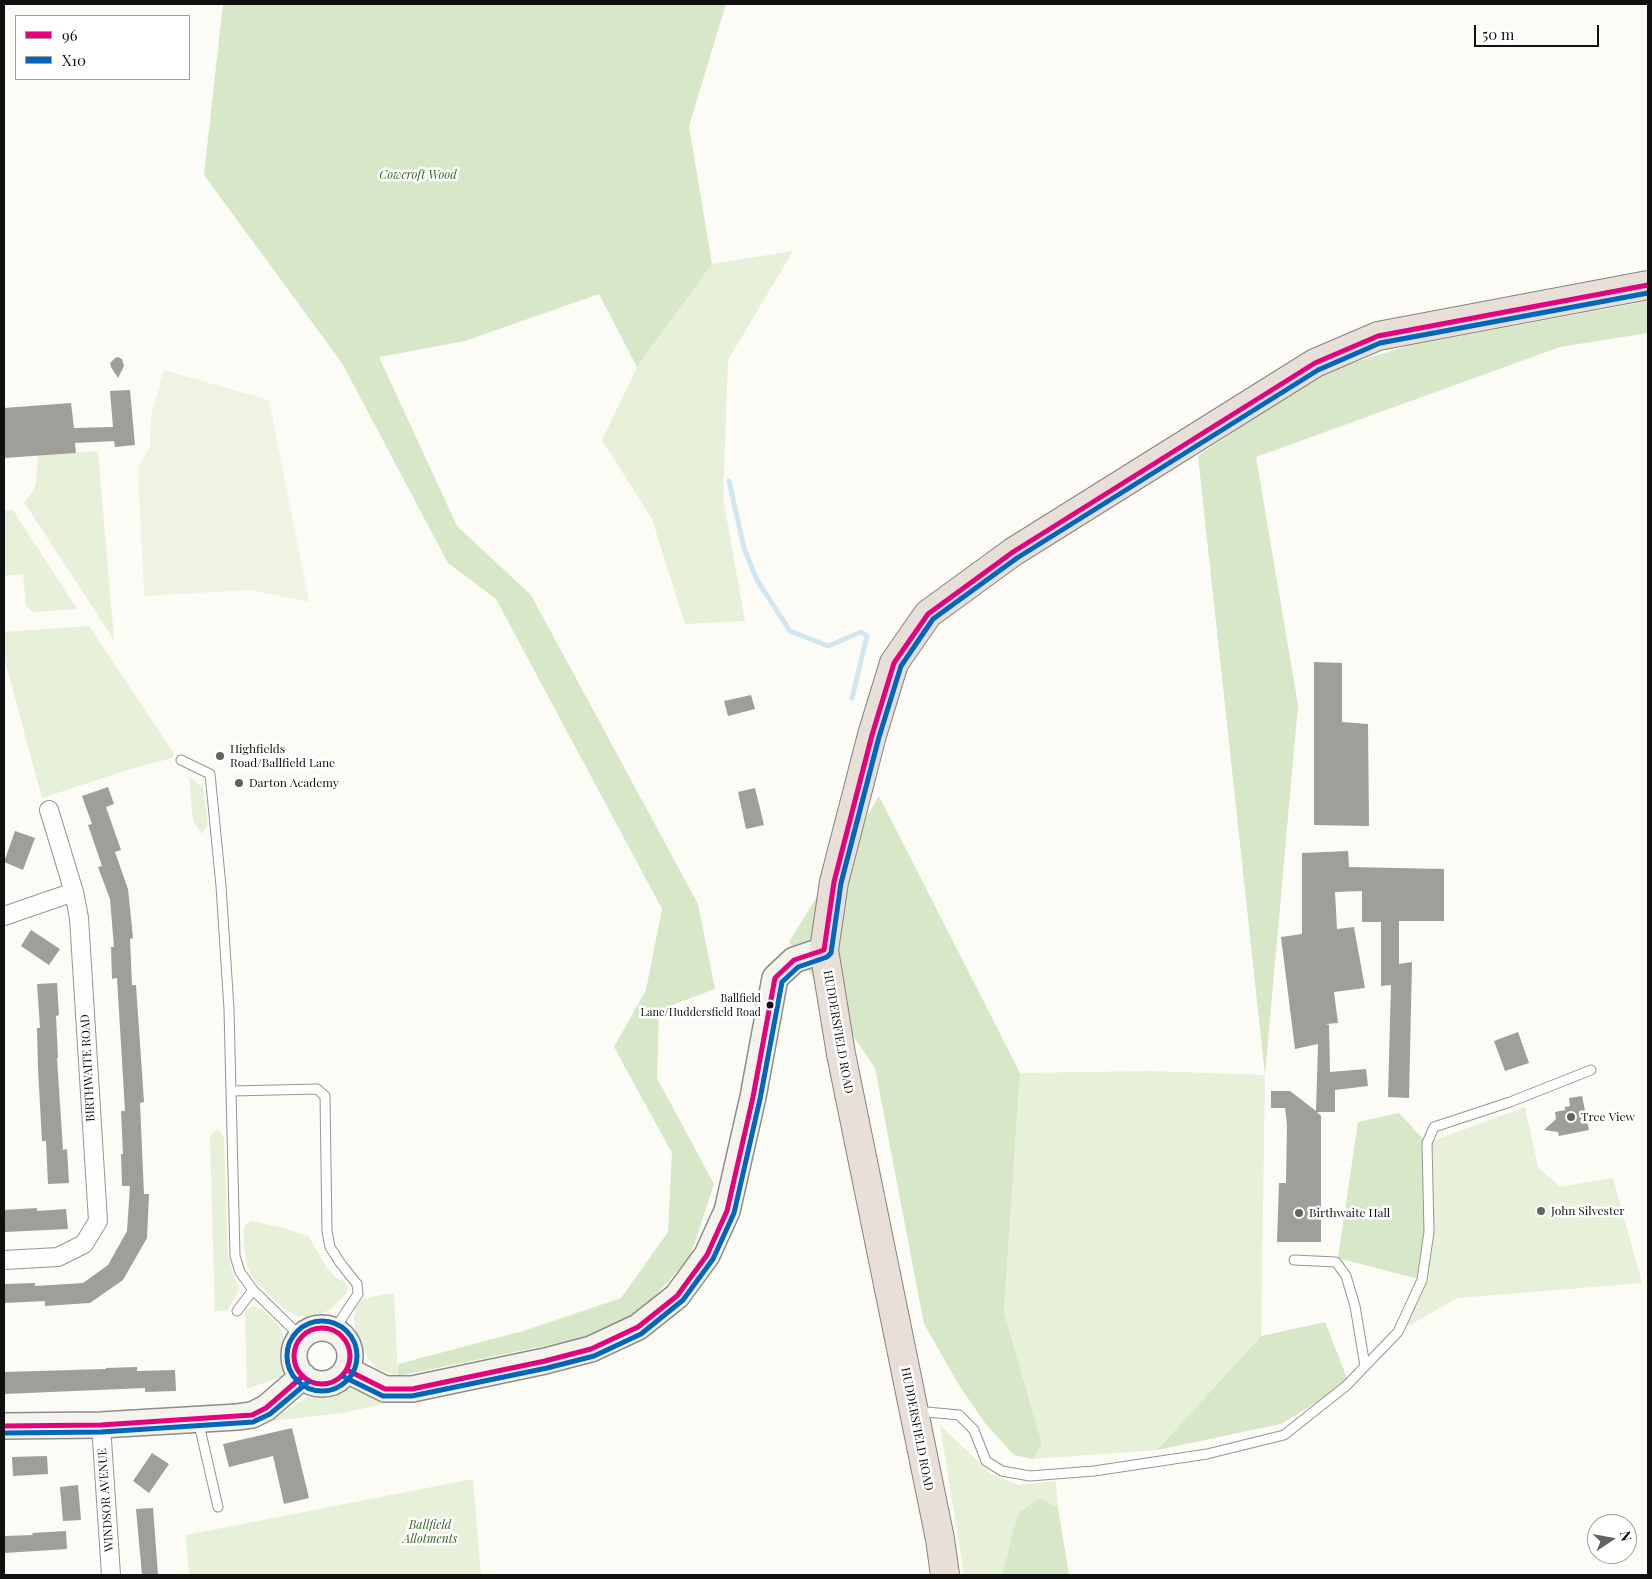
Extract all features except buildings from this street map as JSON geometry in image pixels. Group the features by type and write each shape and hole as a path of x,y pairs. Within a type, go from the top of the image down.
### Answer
{"highway":[{"name":"HUDDERSFIELD ROAD","path":"945,1575 940,1540 841,1054 824,950 834,882 872,734 894,664 928,614 1012,552 1315,363 1378,336 1648,285"}],"street":[{"name":"BIRTHWAITE ROAD","path":"4,1260 58,1257 84,1244 98,1221 79,918 74,892 49,810"},
{"path":"4,916 74,892"},
{"path":"346,1370 385,1389 412,1389 545,1361 591,1348 638,1327 677,1296 707,1255 727,1211 753,1097 775,978 794,960 824,950"},
{"path":"316,1328 334,1330 342,1336 350,1352 350,1361 346,1370 334,1381 326,1384 310,1381 303,1376 295,1362 296,1345 301,1337 316,1328"},
{"path":"4,1426 101,1425 252,1415 266,1408 303,1376"},
{"name":"WINDSOR AVENUE","path":"101,1425 111,1575"}],"lane":[{"path":"181,760 210,774 223,914 228,1009 235,1256 240,1272 253,1290 301,1337"},
{"path":"913,1410 959,1415 974,1430 986,1461 1002,1471 1030,1476 1094,1471 1207,1454 1284,1435 1346,1386 1398,1332 1422,1280 1429,1232 1426,1143 1434,1128 1510,1102 1591,1070"},
{"path":"231,1091 317,1088 325,1096 327,1231 330,1247 357,1284 358,1294 334,1330"},
{"path":"1294,1260 1336,1262 1346,1276 1355,1306 1365,1366"},
{"path":"237,1311 253,1290"},
{"path":"198,1420 218,1507"}],"green space":[{"name":"Cowcroft Wood","path":"223,4 726,4 689,126 712,264 637,367 599,294 465,341 379,357 457,526 531,595 698,904 715,989 659,1010 657,1078 714,1184 690,1257 635,1318 578,1339 398,1376 398,1364 523,1331 621,1298 668,1232 672,1153 614,1047 646,990 662,909 496,599 448,563 342,363 204,175"},
{"path":"793,251 728,360 723,498 745,621 685,624 652,519 602,440 637,367 712,264"},
{"path":"1648,301 1648,333 1560,347 1256,457 1298,705 1265,1075 1198,456 1318,374 1407,346"},
{"path":"164,370 269,400 309,602 250,590 144,596 138,467 150,447 151,416"},
{"path":"98,451 114,640 24,502 33,492 36,482 38,456"},
{"path":"4,510 13,510 77,609 34,612 26,606 23,574 4,576"},
{"path":"89,626 173,752 172,758 130,769 42,798 4,657 4,632"},
{"path":"189,776 203,788 208,824 202,834 193,821"},
{"path":"879,796 1020,1073 1004,1312 1042,1444 1033,1459 1014,1455 985,1423 959,1385 924,1324 875,1068 789,942"},
{"path":"1151,1071 1265,1075 1261,1336 1157,1450 1033,1459 1042,1444 1004,1312 1020,1073"},
{"path":"1525,1107 1538,1167 1560,1187 1613,1178 1642,1283 1457,1298 1398,1332 1422,1280 1427,1143"},
{"path":"1399,1113 1427,1143 1429,1232 1422,1280 1338,1258 1358,1122"},
{"path":"218,1129 224,1138 228,1256 234,1277 240,1289 227,1311 215,1311 210,1136"},
{"path":"252,1221 287,1229 309,1237 327,1268 335,1277 345,1282 348,1288 346,1294 330,1310 306,1317 295,1315 282,1307 254,1280 247,1265 244,1248 244,1228 246,1224"},
{"path":"394,1294 398,1376 377,1369 368,1358 355,1329 354,1318 356,1308 362,1299"},
{"path":"253,1306 262,1309 278,1325 283,1334 283,1376 247,1389 245,1312"},
{"path":"1325,1322 1349,1383 1281,1424 1157,1450 1261,1336"},
{"path":"352,1387 374,1397 392,1402 343,1413 271,1421 305,1398 316,1395 330,1396"},
{"path":"940,1425 991,1474 1018,1485 1056,1481 1058,1508 1040,1498 1018,1513 1002,1575 964,1575"},
{"name":"Ballfield Allotments","path":"473,1479 481,1575 189,1575 186,1535"},
{"path":"1040,1498 1058,1508 1069,1575 1002,1575 1018,1513"}],"waterway":[{"path":"729,481 744,548 757,580 790,631 828,646 861,632 867,636 852,698"}],"transit line":[{"name":"96","path":"347,1370 385,1389 412,1389 545,1361 591,1349 638,1327 677,1296 707,1255 727,1211 753,1097 775,978 794,960 824,950 834,882 872,735 894,663 928,614 1013,552 1315,363 1378,336 1648,285"},
{"name":"X10","path":"344,1377 383,1396 412,1396 547,1368 594,1356 641,1334 683,1300 713,1259 734,1213 760,1099 782,982 798,967 827,957 831,953 841,883 879,737 901,666 933,619 1017,558 1318,370 1380,343 1648,293"},
{"name":"X10","path":"329,1321 342,1327 351,1336 355,1342 357,1356 355,1370 347,1381 336,1389 315,1391 308,1389 297,1381 289,1370 287,1349 289,1342 297,1331 308,1323 329,1321"},
{"name":"96","path":"322,1328 333,1330 342,1336 348,1345 350,1356 348,1367 342,1376 333,1382 322,1384 311,1382 302,1376 296,1367 294,1356 296,1345 302,1336 311,1330 322,1328"},
{"name":"96","path":"4,1426 101,1425 252,1415 266,1408 303,1376"},
{"name":"X10","path":"4,1433 101,1432 253,1422 270,1414 308,1382"}],"place":[{"name":"Highfields Road/Ballfield Lane","path":"220,756"},
{"name":"Darton Academy","path":"239,783"},
{"name":"Ballfield Lane/Huddersfield Road","path":"770,1005"},
{"name":"Tree View","path":"1571,1117"},
{"name":"John Silvester","path":"1541,1211"},
{"name":"Birthwaite Hall","path":"1299,1213"}]}
